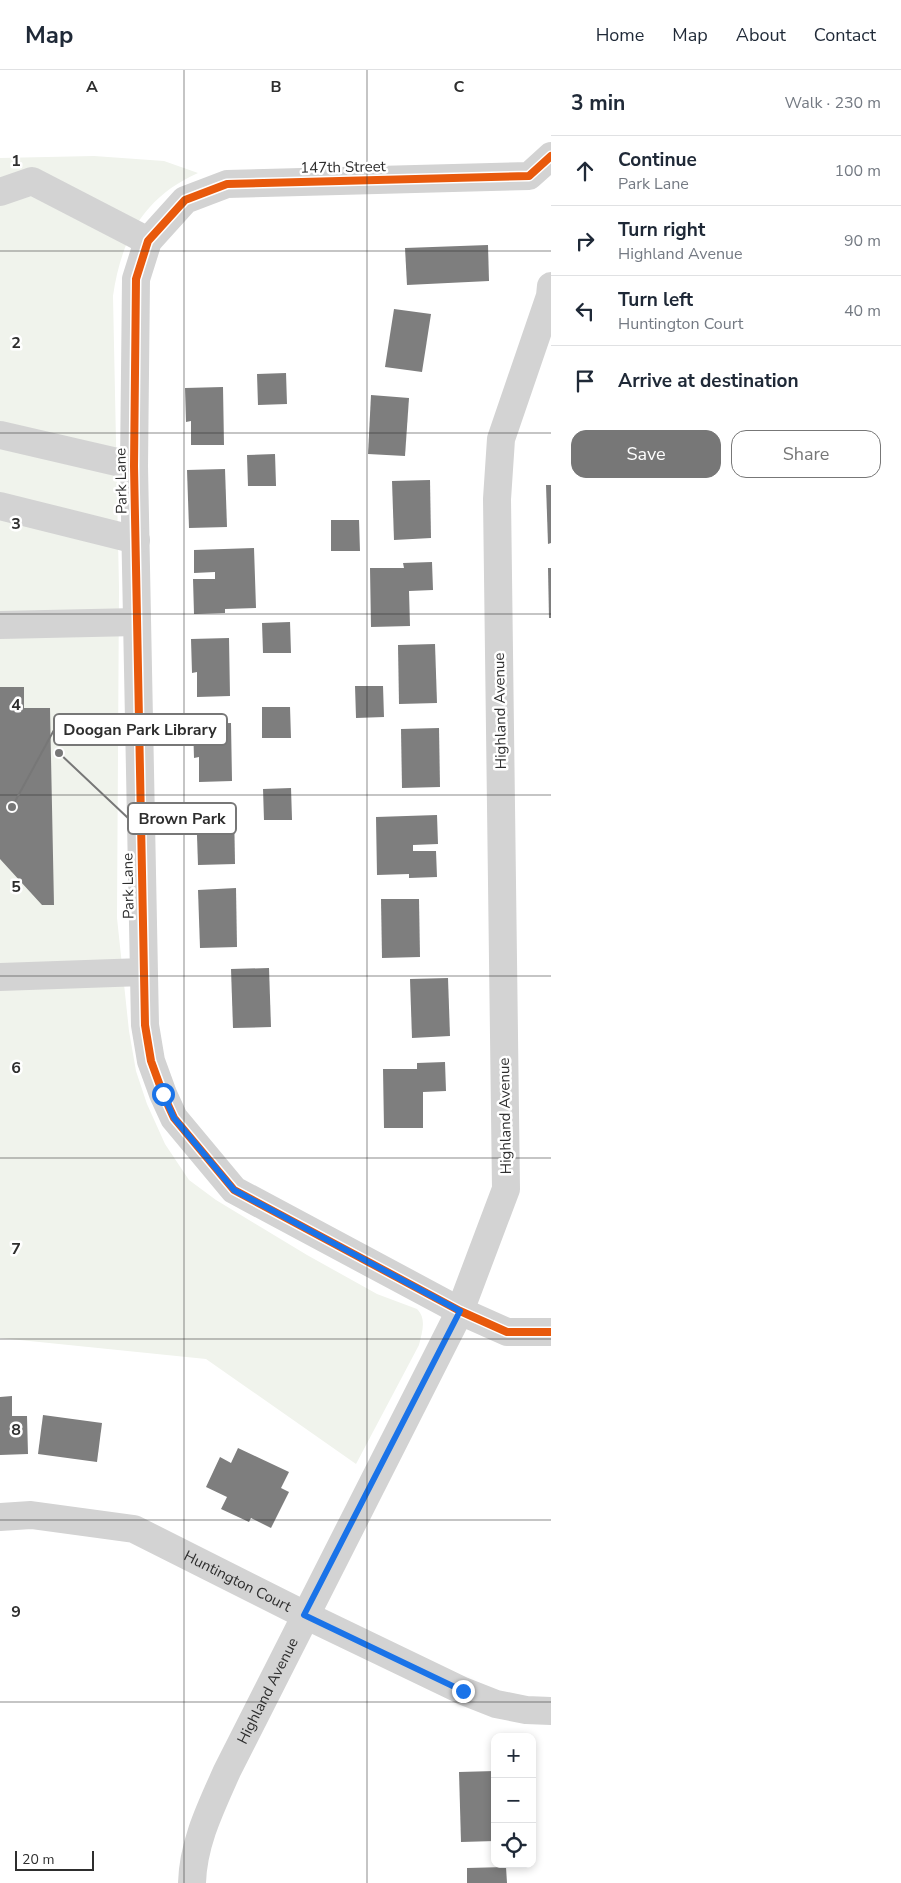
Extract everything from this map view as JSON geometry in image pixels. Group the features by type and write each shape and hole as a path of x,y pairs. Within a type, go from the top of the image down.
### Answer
{"street":[{"name":"147th Street","path":"148,240 185,200 227,184 529,176 551,156"},
{"path":"0,192 32,181 148,240"},
{"name":"Park Lane","path":"148,240 136,279 134,466 145,1024 151,1061 163,1094 174,1118 234,1190 460,1311 507,1332 551,1332"},
{"name":"Highland Avenue","path":"192,1883 193,1865 205,1819 227,1770 460,1311 506,1189 497,499 501,439 550,296 551,286"},
{"path":"0,435 134,466"},
{"path":"0,506 136,540"},
{"path":"0,625 137,622"},
{"path":"0,977 143,972"},
{"name":"Huntington Court","path":"0,1517 31,1515 134,1529 304,1615 463,1691 496,1704 526,1710 551,1711"}],"shaded area":[{"path":"94,156 164,161 198,173 163,194 149,207 138,222 122,256 113,296 119,588 117,918 129,1031 136,1071 147,1104 165,1144 189,1180 216,1200 307,1255 377,1294 417,1309 420,1313 423,1326 419,1345 356,1464 206,1359 0,1338 0,158"}],"building":[{"path":"488,245 489,281 407,285 405,248"},
{"path":"394,309 431,314 422,372 385,367"},
{"path":"286,373 287,404 258,405 257,374"},
{"path":"223,387 224,445 191,445 191,421 186,422 185,388"},
{"path":"371,395 409,398 405,456 368,454"},
{"path":"275,454 276,486 248,486 247,455"},
{"path":"225,469 227,527 189,528 187,470"},
{"path":"430,480 431,538 394,540 392,481"},
{"path":"546,485 551,485 551,543 548,544"},
{"path":"331,520 359,520 360,551 331,551"},
{"path":"254,548 256,608 225,609 225,613 194,614 193,579 215,579 215,572 194,573 194,550"},
{"path":"432,562 433,590 409,591 410,626 371,627 370,568 404,568 403,563"},
{"path":"548,568 551,568 551,618 549,618"},
{"path":"290,622 291,653 263,653 262,623"},
{"path":"229,638 230,696 197,697 197,672 192,673 191,639"},
{"path":"435,644 437,703 399,704 398,645"},
{"path":"355,686 383,686 384,717 356,718"},
{"path":"0,687 24,687 24,708 50,708 54,905 42,905 0,859"},
{"path":"262,707 290,707 291,738 262,738"},
{"path":"231,723 232,781 199,782 199,757 194,758 193,724"},
{"path":"439,728 440,787 402,788 401,729"},
{"path":"291,788 292,820 264,820 263,789"},
{"path":"234,805 235,864 198,865 196,806"},
{"path":"437,815 438,844 413,845 413,851 436,851 437,877 409,878 409,874 377,875 376,817"},
{"path":"236,888 237,947 200,948 198,890"},
{"path":"381,899 419,899 420,957 382,958"},
{"path":"269,968 271,1027 233,1028 231,969"},
{"path":"448,978 450,1036 412,1038 410,979"},
{"path":"445,1062 446,1091 423,1092 423,1128 384,1128 383,1069 417,1069 417,1063"},
{"path":"12,1396 12,1416 27,1416 28,1454 0,1455 0,1397"},
{"path":"43,1415 102,1423 97,1462 38,1454"},
{"path":"238,1448 289,1472 281,1488 289,1492 271,1528 251,1518 249,1522 221,1509 227,1497 206,1487 220,1457 231,1463"},
{"path":"491,1771 491,1841 461,1842 459,1772"},
{"path":"467,1868 506,1868 507,1883 467,1883"}],"cycle path":[{"path":"551,156 529,176 227,184 185,200 148,241 136,279 134,466 145,1025 151,1061 174,1118 234,1190 460,1311 507,1332 551,1332"}],"place":[{"name":"Brown Park","path":"59,753"},
{"name":"Doogan Park Library","path":"12,807"}],"route":[{"path":"163,1094 174,1118 234,1190 460,1311 304,1615 463,1691"}]}
